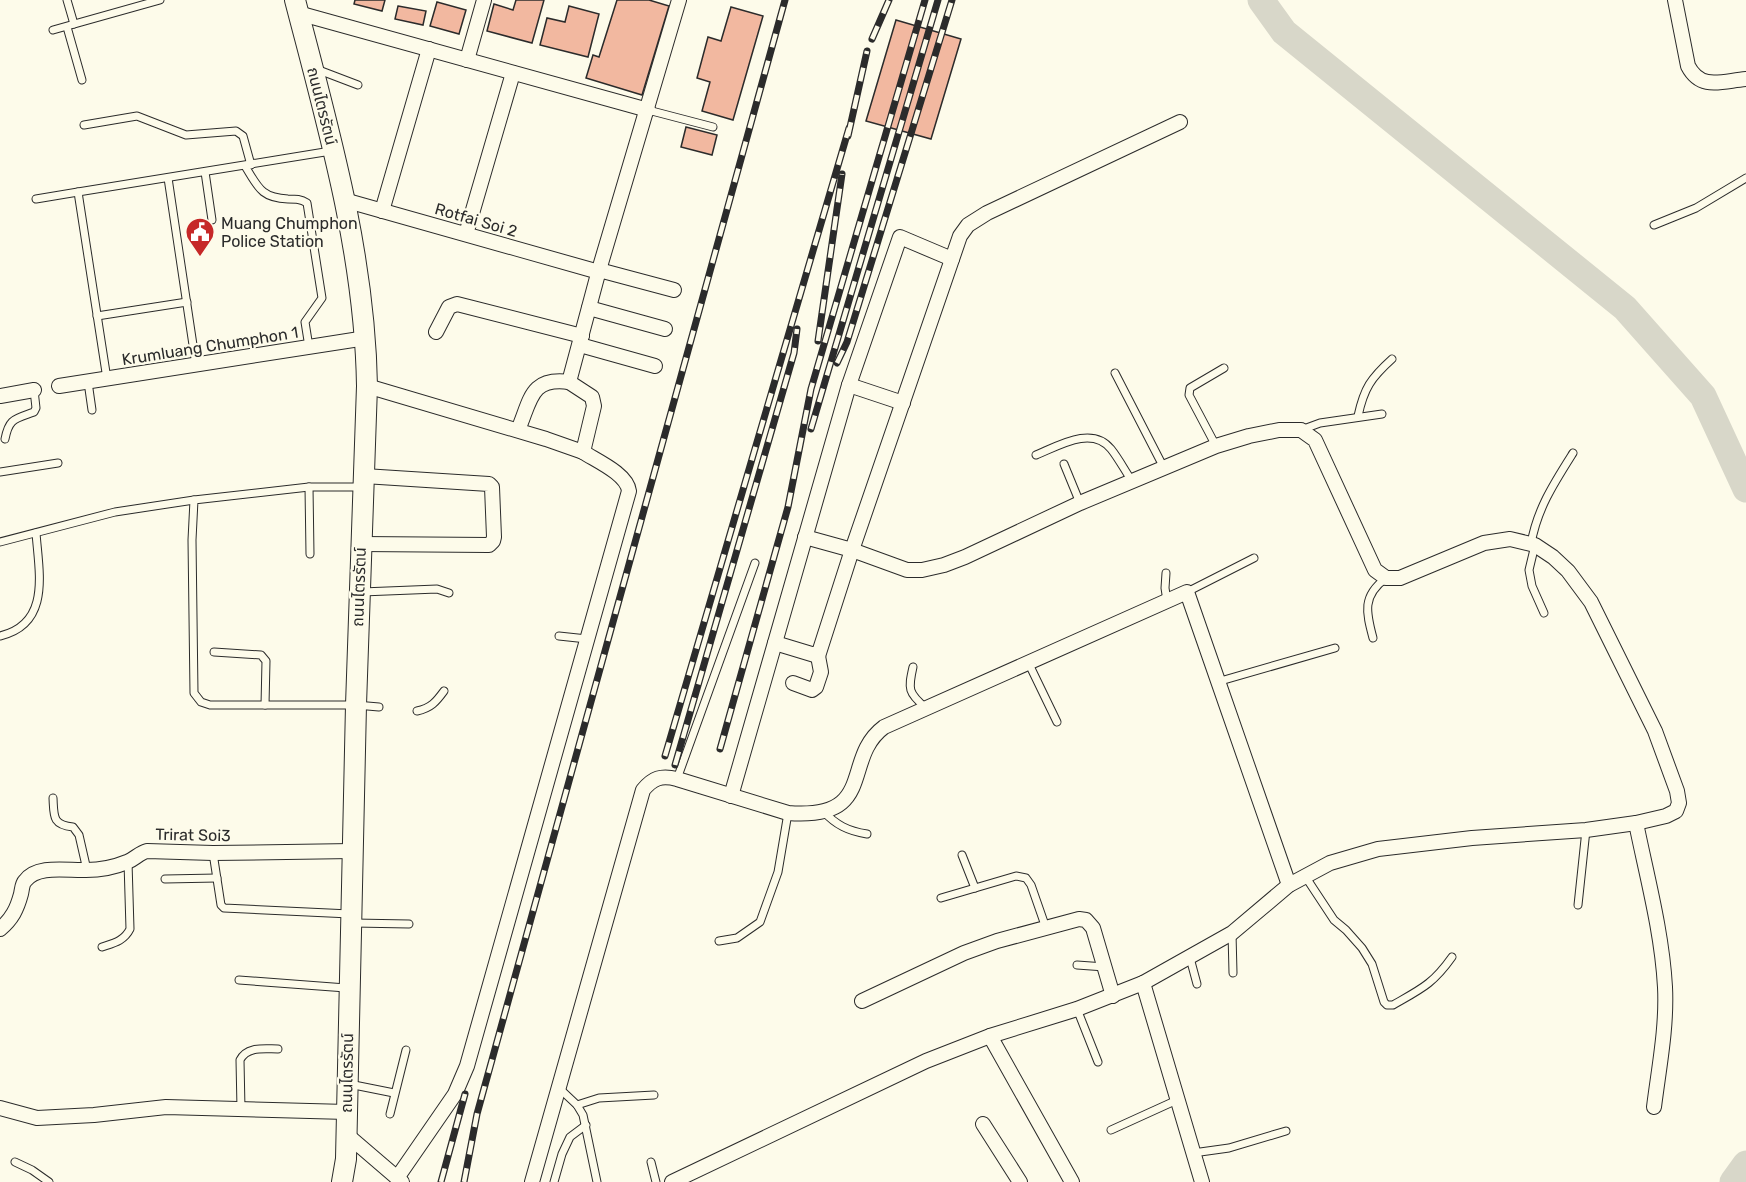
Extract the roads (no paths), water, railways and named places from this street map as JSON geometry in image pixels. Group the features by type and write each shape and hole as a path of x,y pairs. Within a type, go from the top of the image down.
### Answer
{"main road":[{"name":"ถนนไตรรัตน์","path":"296,7 344,200 359,273 366,338 367,386 350,918 346,1158 342,1182"}],"street":[{"path":"467,60 484,0"},
{"path":"569,381 679,0"},
{"path":"1675,0 1688,66 1692,74 1702,82 1715,83 1746,79"},
{"path":"296,7 429,49 648,110"},
{"path":"382,211 429,49"},
{"path":"466,234 513,73"},
{"path":"793,683 812,690 816,687 821,672 818,656 960,236 968,225 987,213 1180,122"},
{"name":"Rotfai Soi 2","path":"344,200 674,290"},
{"path":"731,796 849,385 900,237 952,259"},
{"path":"436,332 449,307 457,304 655,366"},
{"path":"589,308 665,329"},
{"name":"Krumluang Chumphon 1","path":"59,386 366,338"},
{"path":"518,430 536,388 553,380 569,381 592,397 594,406 583,452"},
{"path":"849,385 903,403"},
{"path":"346,1134 400,1180 455,1094 467,1066 629,491 629,485 624,478 583,452 518,430 367,386"},
{"path":"0,396 34,390"},
{"path":"672,1182 916,1065 990,1036 1077,1009 1143,983 1232,933 1289,885 1330,863 1378,849 1472,838 1586,830 1636,823 1666,816 1676,811 1679,802 1655,731 1591,602 1561,564 1533,545 1510,539 1484,543 1400,578 1386,578 1375,570 1315,440 1301,430 1280,430 1249,436 1216,447 1080,503 965,557 922,570 907,570 852,550 805,537"},
{"path":"361,544 489,545 494,537 492,487 489,484 364,481"},
{"path":"532,1182 643,790 652,780 666,777 677,779 788,813 805,814 823,811 847,798 854,787 869,742 884,727 1187,592 1289,885"},
{"path":"775,643 818,656"},
{"path":"1636,823 1664,963 1664,1028 1654,1107"},
{"name":"Trirat Soi3","path":"0,929 11,919 18,906 24,882 32,874 44,871 107,868 129,861 140,852 147,851 213,853 352,851"},
{"path":"862,1001 964,953 997,941 1079,920 1086,920 1093,928 1113,996"},
{"path":"1143,983 1202,1182"},
{"path":"990,1036 1072,1182"},
{"path":"0,1108 37,1119 166,1107 346,1112"},
{"path":"983,1124 1020,1182"}],"lane":[{"path":"67,0 70,26 82,80"},
{"path":"53,30 160,0"},
{"path":"313,68 358,85"},
{"path":"648,110 713,127"},
{"path":"84,125 137,116 186,135 236,131 243,136 248,165 260,190 268,196 302,199 307,203 322,298 305,322 309,347"},
{"path":"36,199 333,150"},
{"path":"205,172 212,220"},
{"path":"168,178 196,365"},
{"path":"1654,225 1696,208 1746,178"},
{"path":"78,192 107,379"},
{"path":"97,316 187,302"},
{"path":"1358,416 1368,383 1392,359"},
{"path":"1216,447 1190,395 1190,388 1224,368"},
{"path":"1115,373 1164,468"},
{"path":"88,382 93,410"},
{"path":"5,439 7,426 11,421 34,412 36,408 34,390"},
{"path":"1301,430 1320,423 1382,414"},
{"path":"1036,455 1085,437 1100,440 1110,447 1132,481"},
{"path":"1544,613 1532,586 1529,570 1534,523 1548,492 1573,453"},
{"path":"0,472 58,463"},
{"path":"1064,464 1080,503"},
{"path":"0,543 115,512 194,500 364,481"},
{"path":"309,487 310,554"},
{"path":"194,500 192,540 194,693 197,698 210,705 379,707"},
{"path":"0,636 11,633 30,618 40,597 36,533"},
{"path":"1187,592 1254,558"},
{"path":"677,779 754,562"},
{"path":"1166,573 1167,601"},
{"path":"1373,638 1366,614 1368,599 1377,585 1386,578"},
{"path":"359,592 437,589 449,593"},
{"path":"559,636 587,639"},
{"path":"1217,682 1335,648"},
{"path":"214,652 261,655 266,661 265,705"},
{"path":"1028,662 1057,722"},
{"path":"913,667 909,686 911,694 926,708"},
{"path":"417,711 433,705 444,691"},
{"path":"53,798 54,815 57,822 62,826 73,828 79,835 87,870"},
{"path":"823,811 834,823 849,831 867,834"},
{"path":"719,941 737,938 760,922 778,872 788,813"},
{"path":"1578,905 1586,830"},
{"path":"213,853 221,905 224,908 409,924"},
{"path":"962,855 975,888"},
{"path":"102,947 120,941 130,929 129,861"},
{"path":"941,898 1016,876 1026,878 1032,885 1046,928"},
{"path":"1305,876 1334,920 1362,948 1372,964 1387,1005 1393,1005 1429,984 1439,976 1452,957"},
{"path":"165,879 217,878"},
{"path":"1232,933 1233,973"},
{"path":"1190,958 1197,984"},
{"path":"1077,965 1105,967"},
{"path":"239,980 349,988"},
{"path":"1077,1009 1098,1062"},
{"path":"241,1109 240,1060 243,1055 251,1050 278,1049"},
{"path":"390,1114 406,1050"},
{"path":"347,1084 394,1094"},
{"path":"558,1088 577,1105 586,1125 597,1182"},
{"path":"577,1105 599,1098 654,1095"},
{"path":"1111,1130 1177,1100"},
{"path":"554,1182 562,1154 570,1137 586,1125"},
{"path":"1193,1153 1229,1148 1286,1131"},
{"path":"15,1162 49,1182"},
{"path":"651,1162 656,1182"}],"waterway":[{"path":"1261,0 1284,32 1625,308 1703,396 1746,489"},
{"path":"1733,1182 1746,1164"}],"railway":[{"path":"464,1182 477,1114 785,0"},
{"path":"872,39 889,0"},
{"path":"720,749 788,507 811,389 925,0"},
{"path":"811,429 938,0"},
{"path":"837,363 847,342 952,0"},
{"path":"848,136 867,51"},
{"path":"665,756 849,128"},
{"path":"818,341 842,174"},
{"path":"675,765 794,353 797,329"},
{"path":"441,1182 465,1094"}],"place":[{"name":"Muang Chumphon Police Station","path":"200,258"}]}
